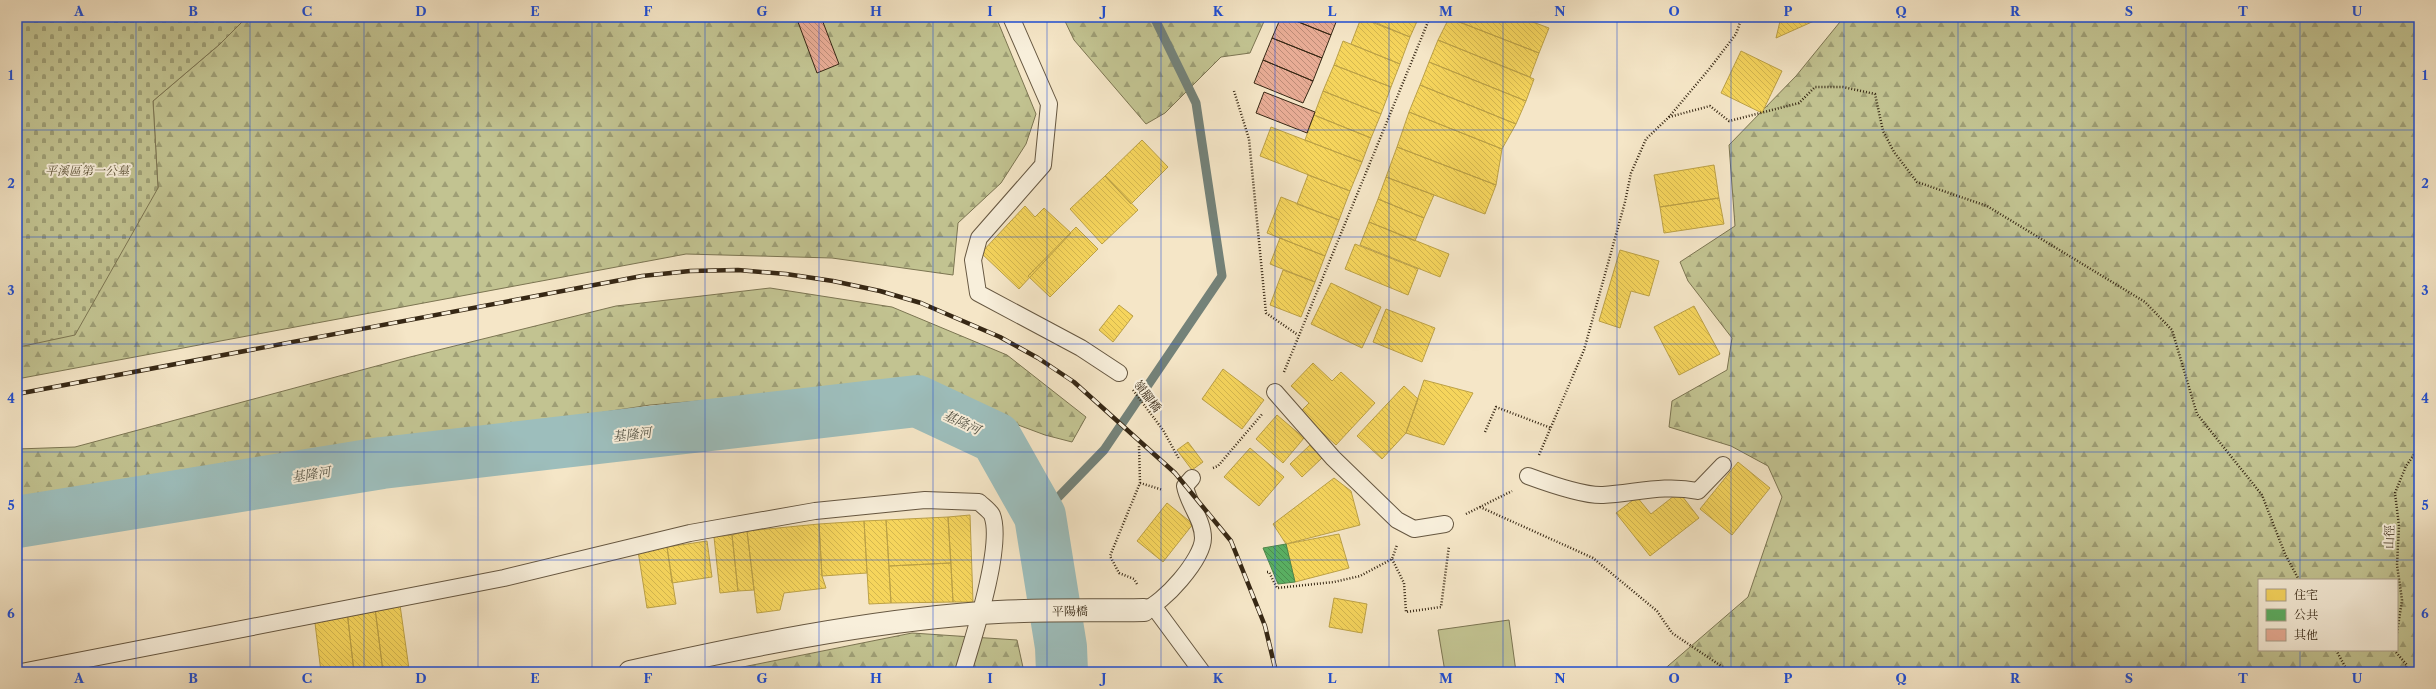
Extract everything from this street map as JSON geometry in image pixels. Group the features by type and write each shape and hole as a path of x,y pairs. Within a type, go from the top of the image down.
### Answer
{"street":[{"name":"平陽橋","path":"630,672 745,646 902,621 988,613 1149,608"}],"lane":[{"path":"1011,17 1049,104 1042,165 979,238 973,260 978,293 1082,348 1119,373"},
{"path":"1275,392 1333,458 1397,520 1414,529 1445,524"},
{"path":"1528,476 1556,486 1602,495 1650,488 1698,491 1723,465"},
{"path":"1187,472 1185,486 1187,498 1198,517 1203,539 1192,566 1149,608 1202,672"},
{"path":"21,672 504,578 690,533 815,511 925,500 979,502 992,515 995,542 988,613 963,672"}],"path":[{"path":"1187,472 1218,466 1260,419 1275,392 1430,17"},
{"path":"1392,559 1404,583 1406,612 1441,607 1449,546 1445,524 1522,487 1551,428 1584,350 1625,202 1631,173 1646,139 1670,117 1736,34 1742,17"},
{"path":"1670,117 1710,106 1729,121 1799,103 1815,87 1843,86 1875,94 1882,131 1894,152 1917,182 1988,206 2145,302 2172,330 2197,414 2262,495 2285,554 2298,579"},
{"path":"1234,92 1249,139 1266,313 1298,335"},
{"name":"嶺腳橋","path":"1119,373 1163,430 1187,472"},
{"path":"1485,432 1496,407 1551,428"},
{"path":"1134,579 1119,574 1110,556 1140,483 1139,446"},
{"name":"山徑","path":"2398,626 2402,600 2397,565 2399,526 2395,493 2406,466 2419,448"},
{"path":"1480,507 1593,558 1656,611 1672,633 1730,672"},
{"path":"1267,572 1269,572 1277,588 1334,582 1360,576 1392,559 1397,544 1397,520"},
{"path":"2337,651 2348,672"},
{"path":"2395,651 2407,665 2404,672"}],"green space":[{"name":"平溪區第一公墓","path":"17,17 247,17 220,44 153,101 158,188 75,335 19,347"},
{"path":"247,17 996,17 1036,114 1026,144 1001,183 958,223 953,275 832,258 686,254 17,379 17,343 19,347 158,188 153,101 220,44"},
{"path":"1063,17 1266,17 1250,53 1221,57 1165,113 1146,124 1074,40"},
{"path":"1844,17 2419,17 2419,672 1661,672 1748,597 1782,497 1768,466 1731,446 1669,427 1672,401 1727,370 1732,338 1688,281 1680,262 1735,226 1729,145 1796,76"},
{"path":"770,288 892,307 1007,355 1086,417 1072,442 1045,435 908,384 650,405 17,503 17,449 75,447 410,357 616,306"},
{"path":"1509,620 1516,672 1445,672 1438,630"},
{"path":"912,633 1017,640 1024,672 718,672"}],"building: 住宅":[{"path":"1362,17 1419,17 1410,37"},
{"path":"1519,17 1549,28 1539,53 1449,18"},
{"path":"1781,17 1823,17 1776,38"},
{"path":"1361,18 1410,37 1400,64 1351,44"},
{"path":"1449,18 1539,53 1530,77 1438,40"},
{"path":"1438,40 1534,79 1526,101 1429,62"},
{"path":"1343,41 1400,64 1391,87 1334,65"},
{"path":"1741,51 1782,71 1762,113 1721,93"},
{"path":"1429,62 1526,101 1516,124 1420,85"},
{"path":"1334,65 1391,87 1381,114 1323,91"},
{"path":"1420,85 1516,124 1502,149 1409,112"},
{"path":"1323,91 1381,114 1371,138 1314,115"},
{"path":"1409,112 1502,149 1496,185 1397,147"},
{"path":"1314,115 1371,138 1362,162 1305,140"},
{"path":"1271,127 1362,162 1350,191 1260,156"},
{"path":"1142,140 1168,167 1131,204 1105,176"},
{"path":"1397,147 1496,185 1485,214 1386,177"},
{"path":"1714,165 1719,198 1660,207 1654,175"},
{"path":"1308,175 1350,191 1339,220 1297,204"},
{"path":"1105,176 1138,210 1102,244 1070,209"},
{"path":"1386,177 1434,195 1424,218 1378,199"},
{"path":"1281,197 1339,220 1325,256 1267,233"},
{"path":"1719,198 1724,224 1664,233 1660,207"},
{"path":"1378,199 1424,218 1415,241 1369,222"},
{"path":"1025,206 1035,217 1044,208 1071,233 1019,289 981,253"},
{"path":"1369,222 1449,254 1440,277 1360,245"},
{"path":"1076,227 1098,249 1050,297 1028,276"},
{"path":"1280,238 1325,256 1315,282 1270,264"},
{"path":"1355,244 1418,269 1408,295 1345,269"},
{"path":"1620,250 1659,261 1649,296 1631,291 1620,328 1599,321"},
{"path":"1283,270 1315,282 1301,317 1270,305"},
{"path":"1331,283 1381,307 1362,348 1311,324"},
{"path":"1119,305 1133,316 1113,342 1099,330"},
{"path":"1694,306 1720,354 1679,375 1654,327"},
{"path":"1386,309 1435,328 1422,362 1373,342"},
{"path":"1313,363 1332,381 1341,372 1375,403 1336,445 1300,412 1309,403 1291,386"},
{"path":"1223,369 1264,400 1242,429 1202,399"},
{"path":"1424,380 1473,393 1444,445 1406,433"},
{"path":"1404,386 1418,399 1406,433 1382,459 1357,436"},
{"path":"1277,415 1304,438 1283,463 1256,439"},
{"path":"1188,442 1203,462 1192,470 1177,450"},
{"path":"1310,445 1322,458 1302,477 1290,464"},
{"path":"1250,448 1284,477 1259,506 1224,477"},
{"path":"1738,462 1770,488 1732,535 1700,509"},
{"path":"1334,478 1351,491 1360,525 1286,544 1273,524"},
{"path":"1679,492 1699,518 1650,556 1616,513 1637,497 1651,514"},
{"path":"1167,503 1193,524 1163,562 1137,541"},
{"path":"970,515 973,602 953,602 948,517"},
{"path":"948,517 951,563 889,566 886,520"},
{"path":"886,520 891,603 869,604 864,521"},
{"path":"864,521 867,573 822,576 819,524"},
{"path":"819,524 822,576 826,588 784,593 780,610 757,613 747,531"},
{"path":"747,531 754,590 738,591 732,535"},
{"path":"1339,534 1349,568 1295,582 1286,544"},
{"path":"732,535 738,591 720,593 714,537"},
{"path":"707,541 712,577 672,583 667,547"},
{"path":"667,547 676,604 647,608 638,551"},
{"path":"951,563 953,602 891,603 889,566"},
{"path":"1334,598 1367,604 1362,633 1329,627"},
{"path":"400,605 409,669 383,672 375,608"},
{"path":"375,608 383,672 354,672 347,611"},
{"path":"347,611 354,672 321,672 314,615"}],"building: 公共":[{"path":"1286,544 1295,582 1278,584 1263,548"}],"building: 其他":[{"path":"812,17 821,17 839,64 817,73 798,22"},
{"path":"1281,17 1286,17 1331,35 1322,58 1272,38"},
{"path":"1286,17 1338,17 1331,35"},
{"path":"1272,38 1322,58 1313,81 1263,60"},
{"path":"1263,60 1313,81 1303,103 1254,83"},
{"path":"1264,92 1315,112 1307,133 1256,113"}],"waterway":[{"path":"1040,516 1104,450 1222,276 1196,103 1154,17"},
{"name":"基隆河","path":"17,522 382,463 917,401 996,438 1040,516 1061,647 1062,672"}],"railway":[{"path":"17,394 642,276 690,271 738,270 786,274 833,281 880,291 921,303 1000,337 1038,358 1074,382 1175,473 1231,541 1265,626 1276,672"}]}
